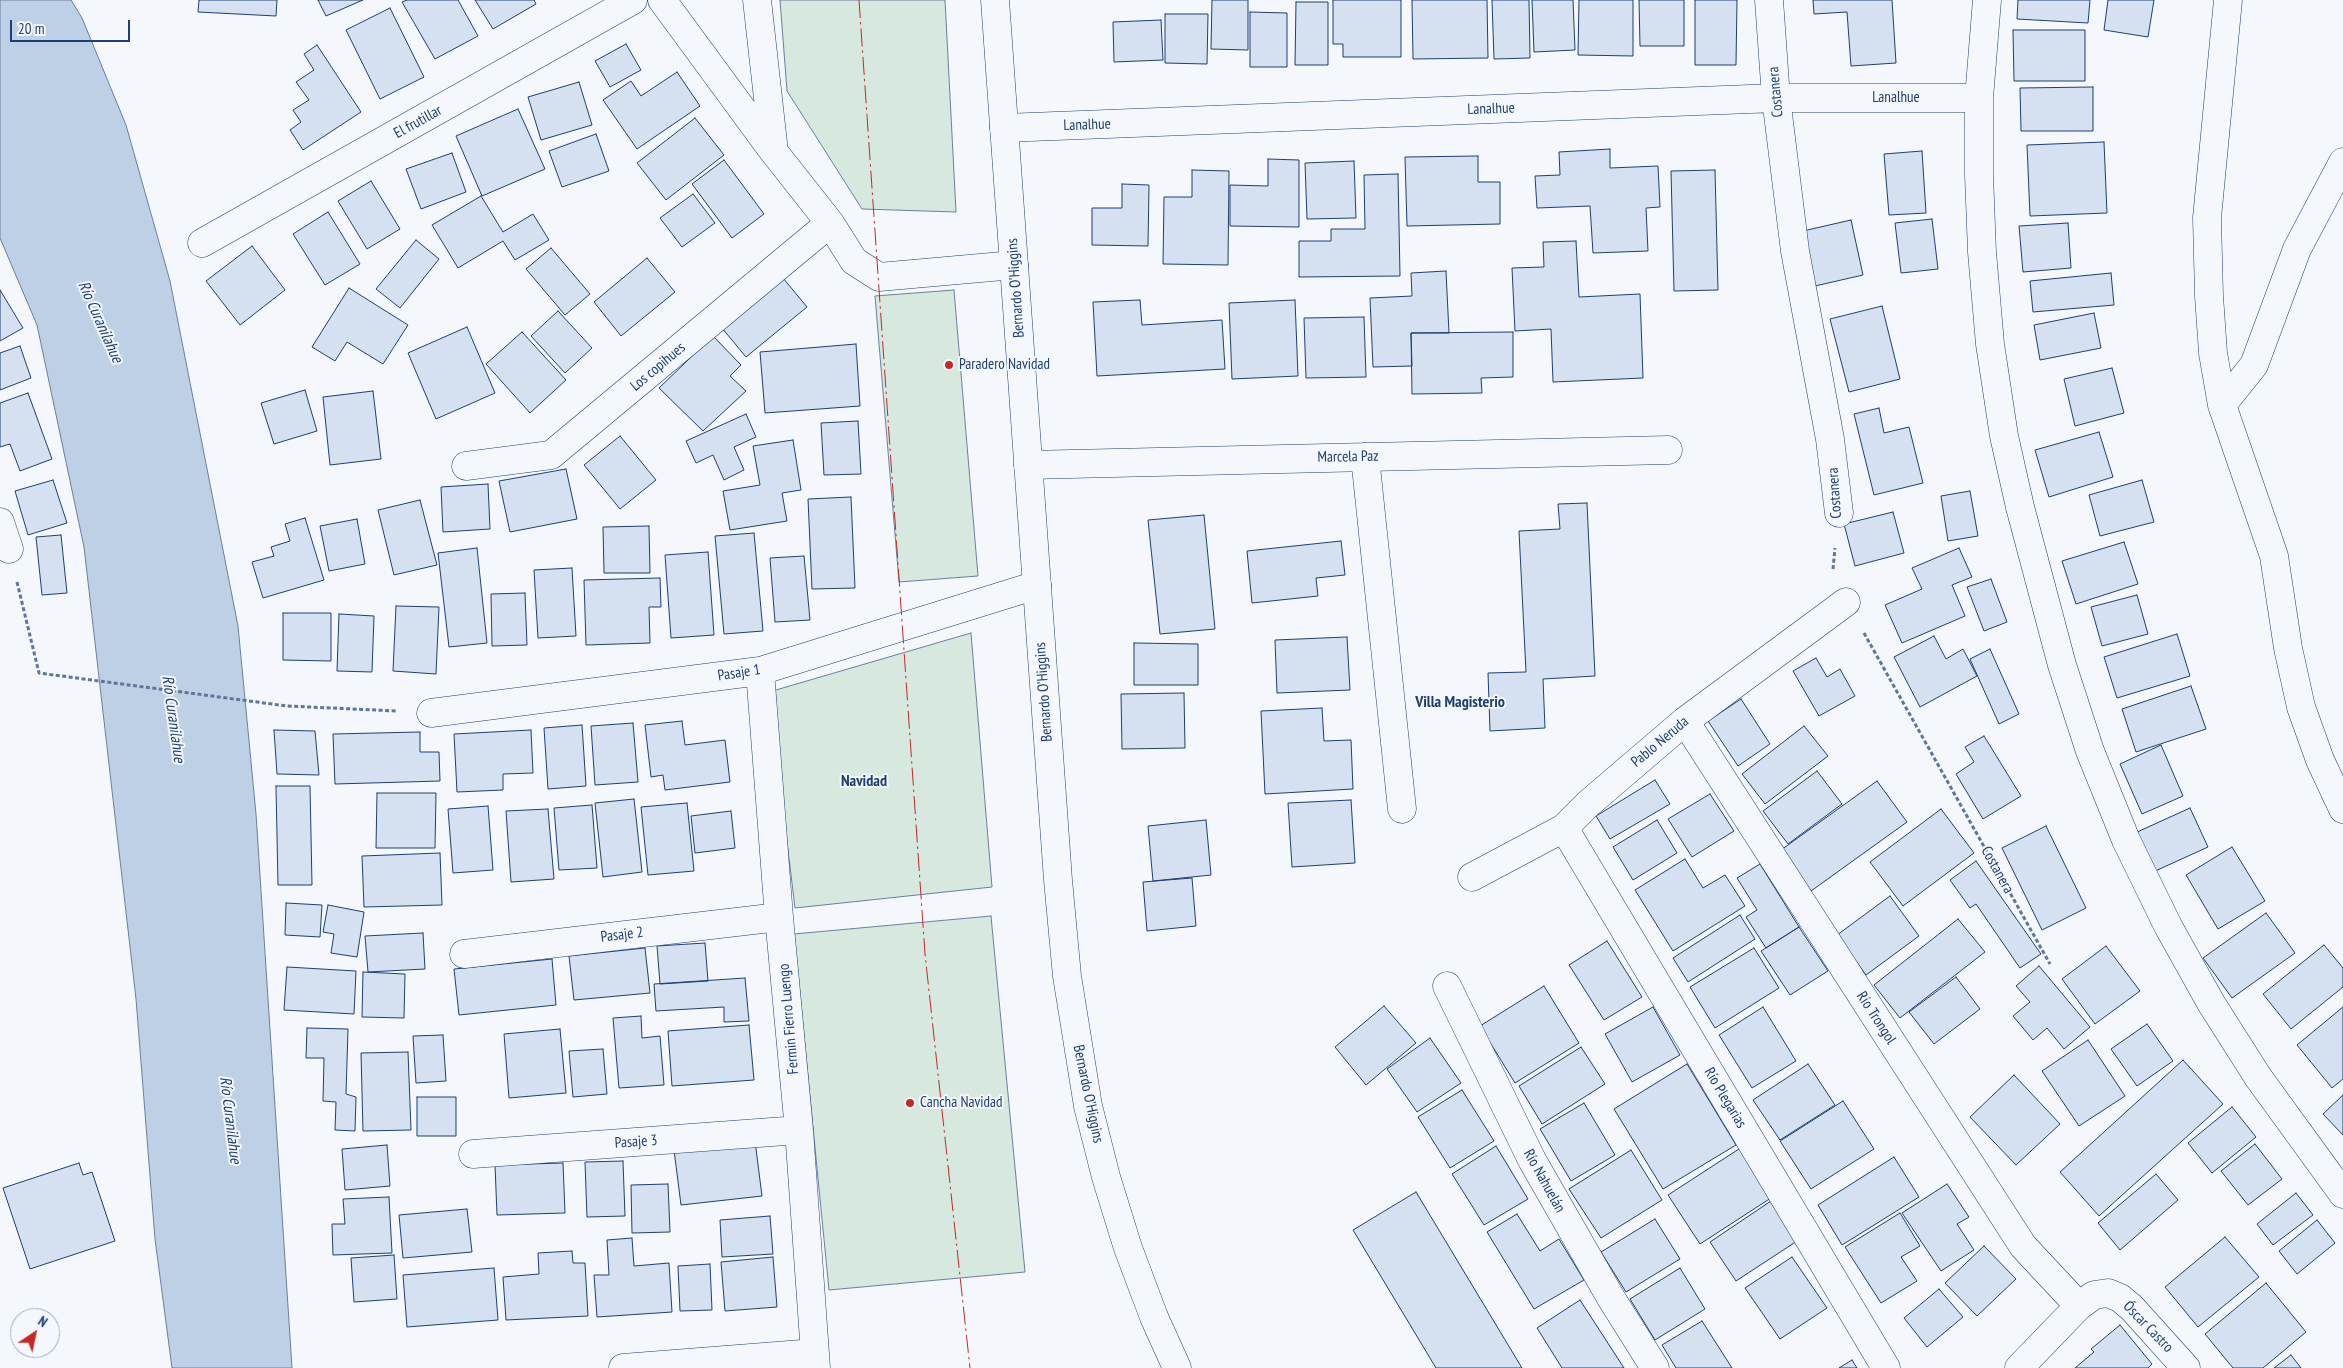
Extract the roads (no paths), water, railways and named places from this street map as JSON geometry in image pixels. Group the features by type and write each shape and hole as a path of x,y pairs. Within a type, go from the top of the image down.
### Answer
{"street":[{"name":"El frutillar","path":"202,243 633,0"},
{"path":"662,0 774,152 830,223 854,261 878,277 1014,265"},
{"path":"757,0 774,152"},
{"name":"Bernardo O'Higgins","path":"995,0 1058,880 1067,976 1088,1106 1112,1195 1128,1248 1154,1317 1177,1368"},
{"name":"Costanera","path":"1769,0 1776,98 1795,250 1830,438 1839,513"},
{"path":"1987,0 1979,98 1982,252 1990,344 2004,436 2037,578 2090,752 2126,840 2168,926 2211,1003 2258,1077 2343,1194"},
{"path":"2228,0 2208,218 2209,296 2213,353 2222,405 2274,556 2288,648 2301,707 2320,760 2343,809"},
{"name":"Lanalhue","path":"1004,128 1776,98 1979,98"},
{"path":"2222,405 2254,364 2297,249 2343,162"},
{"name":"Los copihues","path":"466,466 552,455 830,223"},
{"name":"Marcela Paz","path":"1028,465 1668,450"},
{"path":"1365,457 1402,809"},
{"path":"0,522 9,549"},
{"name":"Pasaje 1","path":"431,713 760,671 1037,585"},
{"name":"Pablo Neruda","path":"1472,877 1564,828 1588,804 1685,721 1846,602"},
{"name":"Fermin Fierro Luengo","path":"760,671 779,917 800,1130 815,1361"},
{"name":"Río Trongol","path":"1685,721 2022,1246 2079,1306"},
{"name":"Río Plegarias","path":"1564,828 1886,1368"},
{"name":"Pasaje 2","path":"464,954 779,917"},
{"name":"Río Nahuelán","path":"1447,986 1532,1160 1612,1298 1656,1368"},
{"name":"Pasaje 3","path":"473,1154 800,1130"},
{"name":"Óscar Castro","path":"2019,1368 2079,1306 2094,1295 2108,1293 2120,1298 2132,1308 2186,1368"},
{"path":"623,1368 815,1361"}],"water":[{"name":"Río Curanilahue","path":"0,0 71,0 82,18 126,125 170,281 238,626 256,814 292,1368 172,1368 155,1239 136,999 84,547 37,325 0,238"}],"place":[{"name":"Paradero Navidad","path":"949,365"},
{"name":"Cancha Navidad","path":"910,1103"}],"district":[{"name":"Villa Magisterio","path":"1460,702"},
{"name":"Navidad","path":"864,781"}]}
